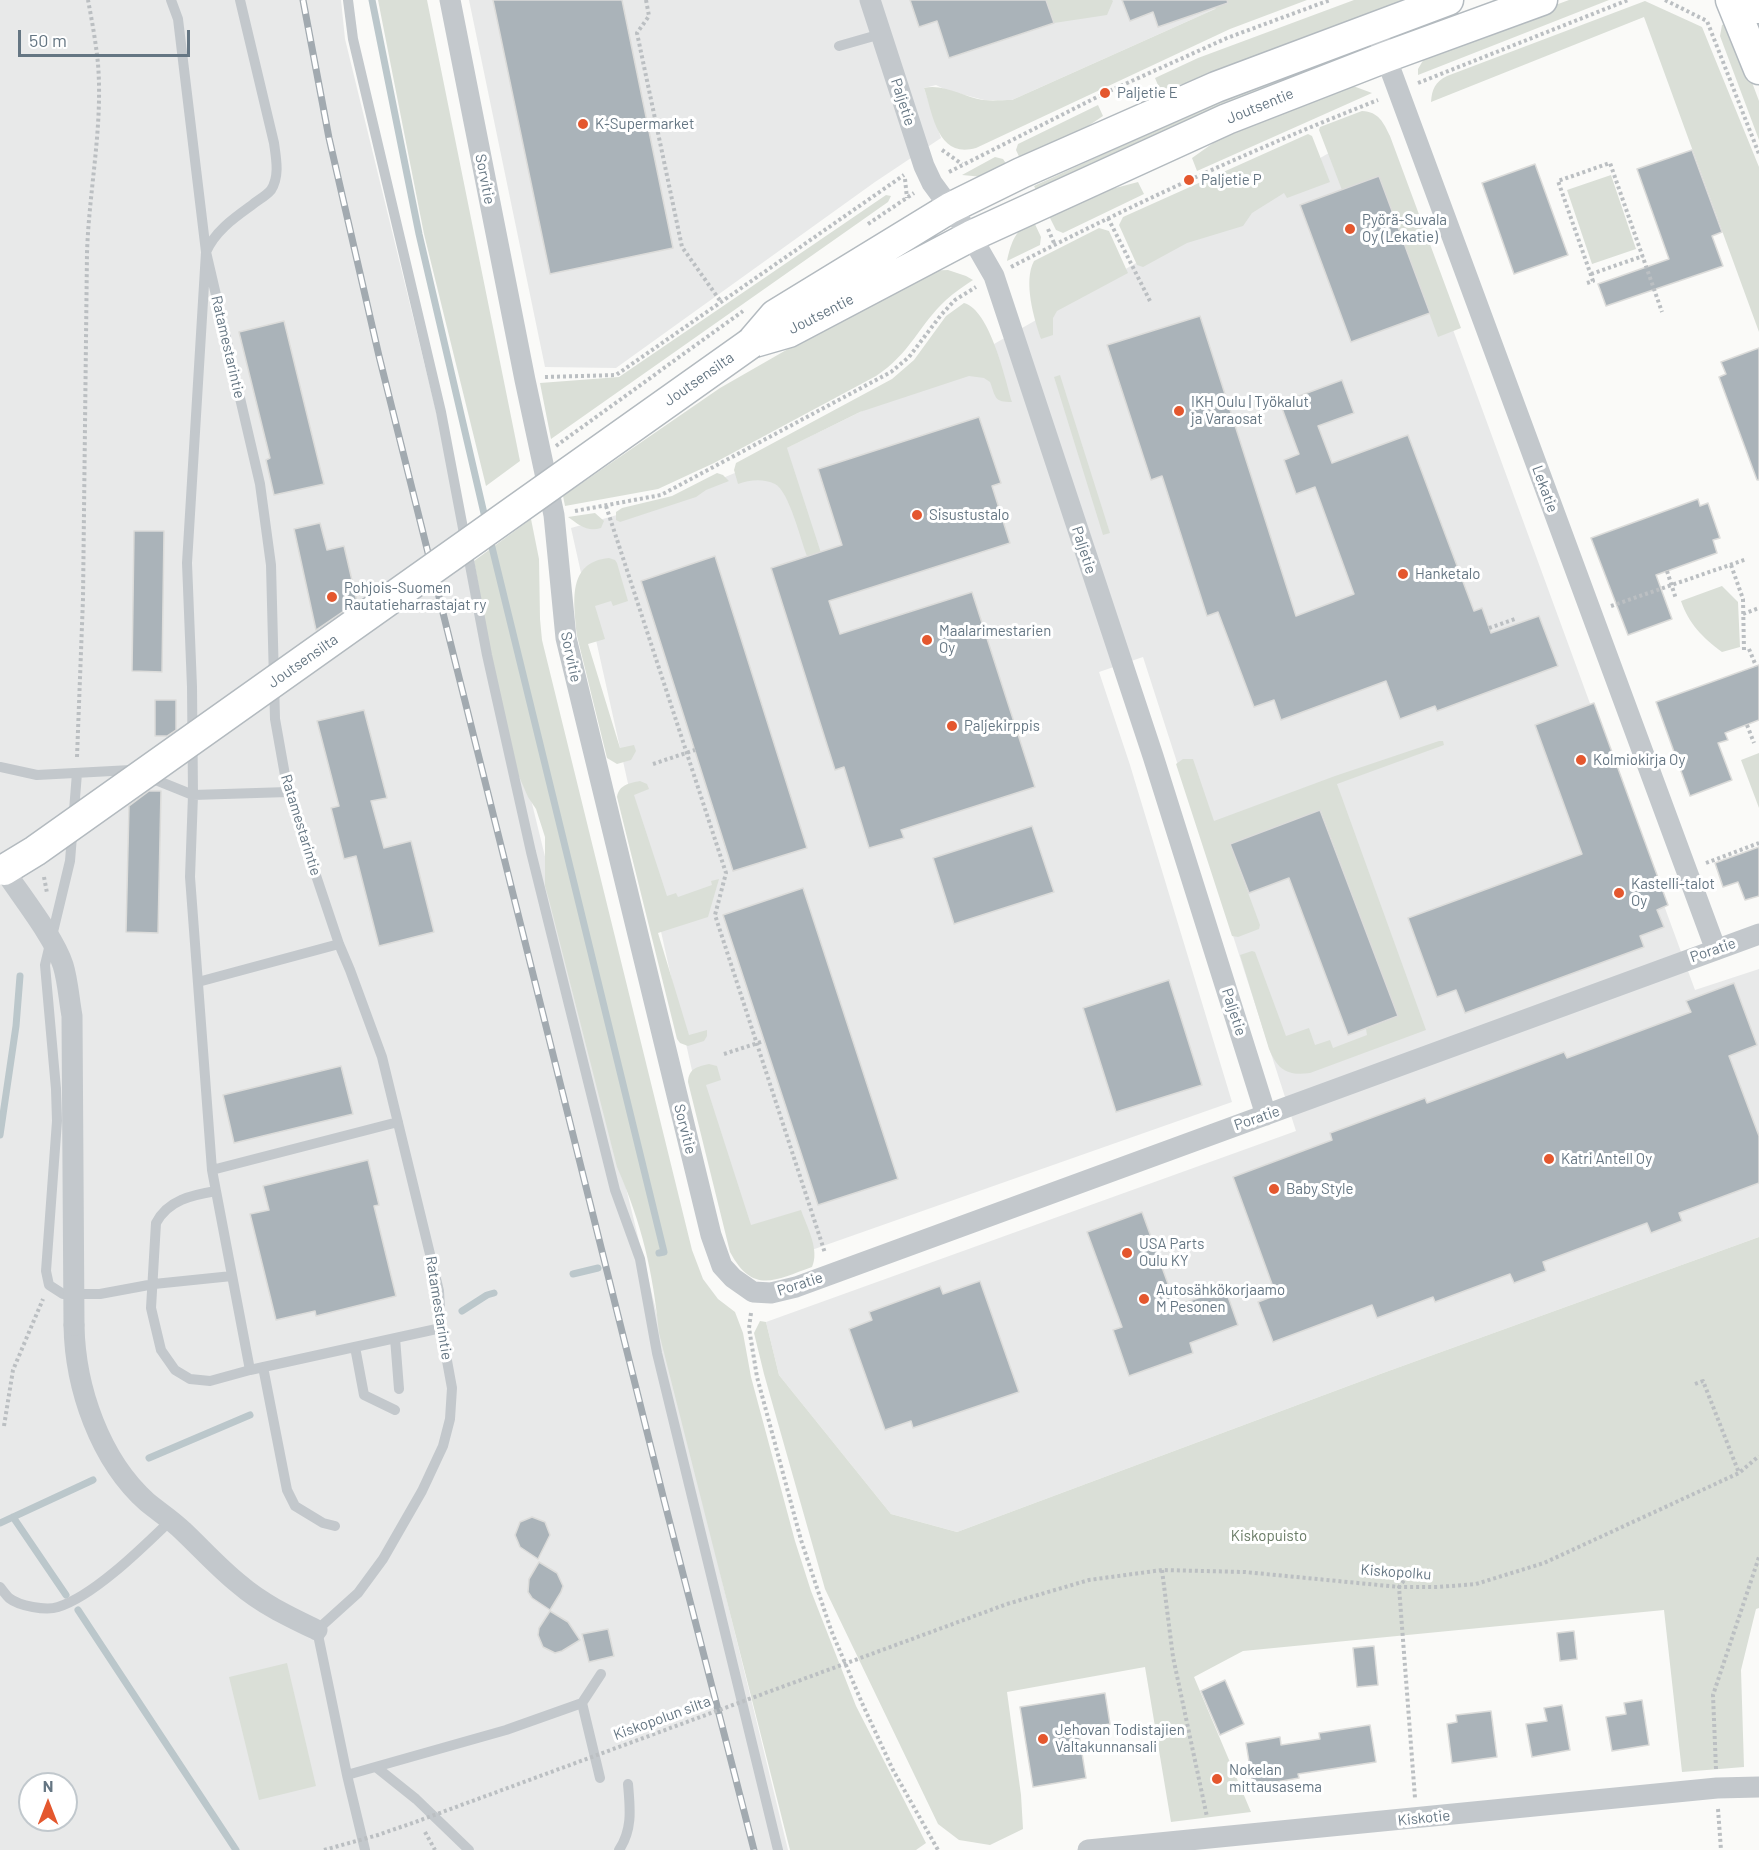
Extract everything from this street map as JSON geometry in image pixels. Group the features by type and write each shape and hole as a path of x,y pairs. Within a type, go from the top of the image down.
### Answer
{"main road":[{"name":"Joutsentie","path":"751,343 774,315 950,208 1021,173 1216,87 1448,0"},
{"name":"Joutsentie","path":"751,343 789,332 971,236 1227,120 1386,57 1542,0"},
{"path":"1731,0 1759,69"},
{"path":"1756,0 1759,8"},
{"name":"Joutsensilta","path":"2,871 44,844 751,343"}],"street":[{"name":"Sorvitie","path":"450,0 525,380 554,514 566,638 711,1235 722,1266 733,1278 753,1292"},
{"name":"Paljetie","path":"870,0 924,166 932,183 971,236 994,276 1153,756 1266,1115"},
{"name":"Lekatie","path":"1375,28 1716,950"},
{"path":"2,871 49,938 63,964 68,988 72,1016 74,1348 78,1371 99,1435 119,1470 147,1501 171,1520 239,1585 280,1612 317,1630"},
{"name":"Poratie","path":"753,1292 771,1293 796,1287 1759,934"},
{"name":"Kiskotie","path":"1088,1850 1210,1844 1717,1788 1759,1787"}],"lane":[{"path":"171,0 178,19 206,252 187,563 192,687 193,795 190,877 212,1170 250,1370"},
{"path":"206,252 216,234 265,195 271,189 275,179 277,162 272,134 240,0"},
{"path":"348,0 353,39 441,412 487,655 531,852 615,1190 640,1259 657,1353 778,1850"},
{"path":"839,46 881,34"},
{"name":"Ratamestarintie","path":"206,252 260,484 271,565 275,719 288,792 339,944 382,1057 439,1291 441,1328 452,1388 450,1419 443,1446 422,1491 383,1559 358,1593 317,1630"},
{"path":"0,767 37,775 131,770 193,795 288,792"},
{"path":"77,773 70,861 45,964 57,1121 46,1271 49,1285 63,1294 100,1294 154,1284 232,1276"},
{"path":"198,982 339,944"},
{"path":"212,1170 398,1122"},
{"path":"216,1191 193,1195 162,1212 156,1223 151,1308 161,1350 176,1370 190,1379 210,1381 441,1328"},
{"path":"395,1338 399,1389"},
{"path":"355,1347 364,1395 395,1410"},
{"path":"263,1367 287,1490 295,1506 323,1523 335,1526"},
{"path":"0,1587 10,1599 38,1608 62,1605 86,1593 135,1555 171,1520"},
{"path":"317,1630 365,1850"},
{"path":"347,1775 506,1730 582,1704 601,1674"},
{"path":"582,1704 600,1778"},
{"path":"376,1767 416,1799 469,1850"},
{"path":"619,1850 626,1839 631,1820 628,1784"}],"path":[{"path":"77,773 83,599 87,242 99,105 98,64 88,0"},
{"path":"646,0 649,16 637,33 682,247 721,302"},
{"path":"952,171 1105,93 1227,38 1330,0"},
{"path":"1008,269 1054,243 1276,141 1628,0"},
{"path":"1665,0 1707,21 1759,154"},
{"path":"1587,283 1593,281 1558,181 1610,163 1662,312"},
{"path":"525,380 539,377 616,375 904,175 907,198"},
{"path":"1108,218 1151,303"},
{"path":"1590,274 1643,256"},
{"path":"554,514 661,495 891,372 909,357 955,300 978,286"},
{"path":"606,506 726,873 715,915 832,1274"},
{"path":"1590,614 1747,559"},
{"path":"1731,565 1743,599 1746,650 1756,666"},
{"path":"1667,571 1676,599"},
{"path":"1743,614 1759,608"},
{"path":"1489,628 1515,619"},
{"path":"1747,724 1754,743"},
{"path":"653,764 695,750"},
{"path":"1702,864 1759,843"},
{"path":"724,1054 764,1041"},
{"path":"4,1426 13,1370 49,1285"},
{"path":"753,1292 749,1328 757,1377 801,1540 831,1630 862,1703 893,1770 938,1850"},
{"path":"1695,1384 1703,1381 1739,1473"},
{"name":"Kiskopolku","path":"1007,1604 1089,1580 1162,1570 1245,1572 1399,1587 1476,1584 1544,1563 1739,1473 1759,1456"},
{"path":"1716,1775 1713,1695 1759,1557"},
{"path":"1162,1570 1173,1657 1210,1844"},
{"path":"1411,1571 1399,1587 1415,1805"},
{"name":"Kiskopolun silta","path":"324,1850 418,1821 1007,1604"},
{"path":"1718,1802 1721,1850"}],"shaded area":[{"path":"0,0 341,0 345,39 788,1850 0,1850"},
{"path":"469,0 1221,0 1215,9 1012,100 984,100 936,85 924,88 941,138 875,182 616,368 545,367"},
{"path":"1378,125 1695,990 1759,969 1759,1237 1383,1373 957,1532 891,1514 779,1375 766,1322 1296,1131 1143,657 1099,672 1130,765 1232,1102 752,1271 693,1075 571,528 670,500 742,470 860,412 994,344"}],"green space":[{"path":"378,0 427,0 520,461 486,486 424,234"},
{"path":"1046,0 1113,1 1107,15 1054,23"},
{"path":"1221,0 1307,0 1230,29 976,148 963,150 953,147 945,141 934,121 924,88 939,87 983,100 1012,100 1215,9"},
{"path":"1354,0 1421,0 1228,72 1160,90 1155,78 1198,58"},
{"path":"1569,0 1609,0 1418,75 1418,69 1428,52"},
{"path":"1645,1 1702,27 1759,167 1759,332 1644,17 1431,102 1435,86 1447,76"},
{"path":"1729,21 1759,101 1759,140 1720,36 1722,25"},
{"path":"1323,62 1328,67 1039,196 1034,186 1193,113 1227,92"},
{"path":"1353,86 1372,93 1197,171 1192,158 1233,129"},
{"path":"1098,105 1103,116 1060,145 1022,163 1016,150 1018,144"},
{"path":"1362,111 1373,113 1383,122 1390,136 1461,328 1438,337 1379,176 1342,190 1319,130 1320,127"},
{"path":"1308,134 1312,136 1330,182 1287,198 1284,193 1252,213 1243,226 1187,243 1143,267 1137,265 1119,225 1123,217"},
{"path":"995,157 1003,159 1009,168 983,177 962,175"},
{"path":"1611,175 1636,249 1592,264 1567,190"},
{"path":"1138,182 1144,194 1063,233 1056,230 1047,212 1089,195"},
{"path":"886,195 891,196 888,202 551,439 540,383 619,377"},
{"path":"1033,220 1041,237 1040,245 1007,261 1015,237"},
{"path":"1099,228 1109,231 1128,273 1057,311 1053,318 1053,335 1041,339 1033,311 1029,279 1034,261"},
{"path":"948,270 973,280 946,300 928,319 906,349 876,376 714,463 658,489 565,506 563,496 720,388 924,271"},
{"path":"964,303 973,308 989,331 1001,362 1012,402 996,398 990,382 984,378 969,376 860,412 787,448 821,553 807,556 790,506 780,488 761,480 738,484 734,470 736,463 892,379 914,360 946,316"},
{"path":"1060,375 1110,533 1103,535 1054,377"},
{"path":"717,473 729,481 706,490 696,497 620,522 616,520 616,512 622,508 672,496"},
{"path":"595,513 604,521 601,528 587,528 568,517"},
{"path":"531,519 539,559 542,640 692,1250 703,1279 718,1299 735,1312 743,1333 751,1377 795,1541 811,1591 856,1706 926,1843 916,1850 790,1850 659,1333 653,1289 640,1228 617,1167 545,886 545,837 536,809 518,774 491,655 474,561"},
{"path":"609,558 617,563 628,601 613,606 611,601 595,606 605,639 588,644 620,748 634,745 636,751 631,760 617,764 607,758 577,636 574,598 579,576 585,567 595,561"},
{"path":"1722,586 1738,602 1740,647 1722,652 1697,630 1681,601"},
{"path":"1443,741 1444,745 1337,784 1426,1030 1310,1073 1284,1070 1276,1062 1269,1049 1240,955 1255,952 1286,1036 1309,1028 1315,1045 1330,1040 1333,1048 1367,1035 1366,1029 1398,1016 1321,811 1230,844 1260,925 1259,929 1238,937 1232,936 1176,764 1183,759 1193,759 1214,821 1335,776"},
{"path":"1759,753 1759,808 1741,760"},
{"path":"640,781 647,784 649,789 634,795 667,896 676,893 678,897 712,885 711,881 719,879 708,917 658,933 689,1035 707,1030 704,1041 688,1046 677,1039 617,797 622,787"},
{"path":"709,1064 717,1066 721,1080 706,1085 751,1225 801,1210 814,1246 812,1267 776,1279 756,1279 739,1266 730,1252 688,1082 692,1071"},
{"name":"Kiskopuisto","path":"1759,1237 1759,1608 1756,1609 1741,1670 1744,1767 1682,1772 1664,1610 1243,1651 1194,1677 1251,1812 1171,1822 1145,1667 1007,1692 1021,1795 1023,1829 990,1845 959,1840 938,1824 825,1589 754,1333 760,1321 766,1322 779,1375 891,1514 957,1532 1383,1373"},
{"path":"287,1663 316,1786 259,1800 229,1677"}],"building":[{"name":"K-Supermarket","path":"493,0 622,0 673,248 550,274"},
{"path":"910,0 1046,0 1054,23 949,58 937,21 919,27"},
{"path":"1122,0 1227,0 1228,3 1158,27 1153,12 1130,21"},
{"path":"1692,150 1722,232 1712,236 1723,266 1606,306 1598,284 1669,259 1637,169"},
{"path":"1535,164 1568,255 1514,274 1482,183"},
{"path":"1379,176 1430,313 1351,342 1300,205"},
{"path":"1200,316 1296,616 1354,594 1315,487 1296,494 1284,460 1299,454 1280,403 1342,380 1354,413 1318,426 1332,463 1408,435 1474,611 1482,608 1491,633 1539,616 1558,666 1437,711 1435,706 1400,719 1386,681 1281,720 1274,700 1254,707 1218,612 1207,616 1162,476 1151,480 1107,345"},
{"path":"284,321 324,484 274,495 266,460 270,458 239,332"},
{"path":"1759,348 1759,480 1757,480 1719,377 1726,374 1721,362"},
{"path":"979,417 1001,483 992,486 1010,543 829,601 840,634 972,592 1035,787 901,830 904,838 869,848 844,767 835,770 771,568 842,545 818,469"},
{"path":"1698,499 1700,506 1708,503 1720,538 1713,540 1717,553 1656,575 1672,619 1628,635 1591,538"},
{"name":"Pohjois-Suomen Rautatieharrastajat ry","path":"320,523 327,550 344,546 357,602 316,630 294,529"},
{"path":"134,531 164,531 162,672 132,671"},
{"path":"715,556 807,848 733,871 641,581"},
{"path":"1759,665 1759,720 1725,733 1728,740 1718,743 1732,780 1690,796 1656,702"},
{"path":"155,700 176,700 176,730 167,736 155,736"},
{"path":"1594,703 1668,905 1657,910 1664,927 1640,936 1644,947 1465,1013 1456,990 1437,997 1408,918 1582,854 1535,725"},
{"path":"364,710 387,798 371,801 384,848 411,841 434,932 379,946 356,856 344,859 331,808 339,806 317,721"},
{"path":"149,791 161,791 158,933 126,932 129,806"},
{"path":"1320,810 1398,1016 1348,1035 1289,878 1249,893 1230,844"},
{"path":"1032,826 1054,892 954,924 933,858"},
{"path":"1759,847 1759,896 1745,900 1738,882 1723,887 1715,863"},
{"path":"803,888 898,1179 818,1205 723,915"},
{"path":"1169,980 1202,1085 1116,1112 1083,1008"},
{"name":"Katri Antell Oy","path":"1734,983 1757,1045 1729,1056 1759,1136 1759,1183 1679,1213 1682,1221 1651,1233 1647,1223 1543,1262 1546,1271 1514,1283 1510,1274 1435,1302 1433,1297 1377,1318 1372,1305 1273,1342 1258,1302 1276,1295 1233,1177 1332,1140 1330,1133 1425,1098 1427,1103 1564,1052 1567,1058 1691,1012 1686,1001"},
{"path":"341,1066 353,1114 234,1143 223,1095"},
{"path":"368,1160 379,1205 374,1206 396,1296 316,1316 315,1311 276,1320 250,1214 269,1210 263,1186"},
{"path":"1142,1212 1176,1306 1225,1288 1238,1325 1190,1343 1193,1353 1129,1376 1113,1330 1122,1327 1087,1232"},
{"path":"980,1281 1019,1392 913,1428 911,1421 885,1430 849,1329 872,1320 869,1312 940,1286 943,1294"},
{"path":"532,1517 545,1522 550,1535 538,1559 520,1547 515,1535 520,1522"},
{"path":"539,1562 557,1573 563,1586 550,1610 532,1598 528,1592 529,1579"},
{"path":"550,1611 568,1622 580,1640 555,1653 543,1647 538,1635 539,1628"},
{"path":"608,1629 614,1656 589,1662 582,1634"},
{"path":"1574,1631 1577,1659 1560,1661 1557,1633"},
{"path":"1374,1646 1378,1685 1357,1687 1353,1648"},
{"path":"1225,1680 1244,1724 1220,1735 1201,1691"},
{"name":"Jehovan Todistajien Valtakunnansali","path":"1105,1693 1110,1724 1078,1729 1086,1778 1033,1787 1020,1707"},
{"path":"1642,1700 1649,1745 1612,1751 1606,1717 1626,1714 1624,1703"},
{"path":"1562,1705 1570,1750 1532,1757 1526,1724 1547,1721 1544,1708"},
{"path":"1491,1711 1497,1757 1452,1763 1447,1724 1457,1722 1456,1715"},
{"path":"1370,1725 1376,1762 1298,1774 1299,1778 1253,1786 1246,1743 1280,1737 1281,1745 1320,1739 1319,1733"}],"waterway":[{"path":"372,0 419,234 486,522"},
{"path":"490,539 664,1252 659,1253"},
{"path":"0,1135 16,1026 20,976"},
{"path":"573,1274 598,1268"},
{"path":"462,1311 494,1293"},
{"path":"149,1458 250,1415"},
{"path":"0,1523 93,1480"},
{"path":"13,1517 66,1595"},
{"path":"78,1610 236,1850"}],"railway":[{"path":"303,0 329,138 379,356 664,1500 754,1850"}],"place":[{"name":"Paljetie E","path":"1105,93"},
{"name":"K-Supermarket","path":"583,124"},
{"name":"Paljetie P","path":"1189,180"},
{"name":"Pyörä-Suvala Oy (Lekatie)","path":"1350,229"},
{"name":"IKH Oulu | Työkalut ja Varaosat","path":"1179,411"},
{"name":"Sisustustalo","path":"917,515"},
{"name":"Hanketalo","path":"1403,574"},
{"name":"Pohjois-Suomen Rautatieharrastajat ry","path":"332,597"},
{"name":"Maalarimestarien Oy","path":"927,640"},
{"name":"Paljekirppis","path":"952,726"},
{"name":"Kolmiokirja Oy","path":"1581,760"},
{"name":"Kastelli-talot Oy","path":"1619,893"},
{"name":"Katri Antell Oy","path":"1549,1159"},
{"name":"Baby Style","path":"1274,1189"},
{"name":"USA Parts Oulu KY","path":"1127,1253"},
{"name":"Autosähkökorjaamo M Pesonen","path":"1144,1299"},
{"name":"Jehovan Todistajien Valtakunnansali","path":"1043,1739"},
{"name":"Nokelan mittausasema","path":"1217,1779"}]}
